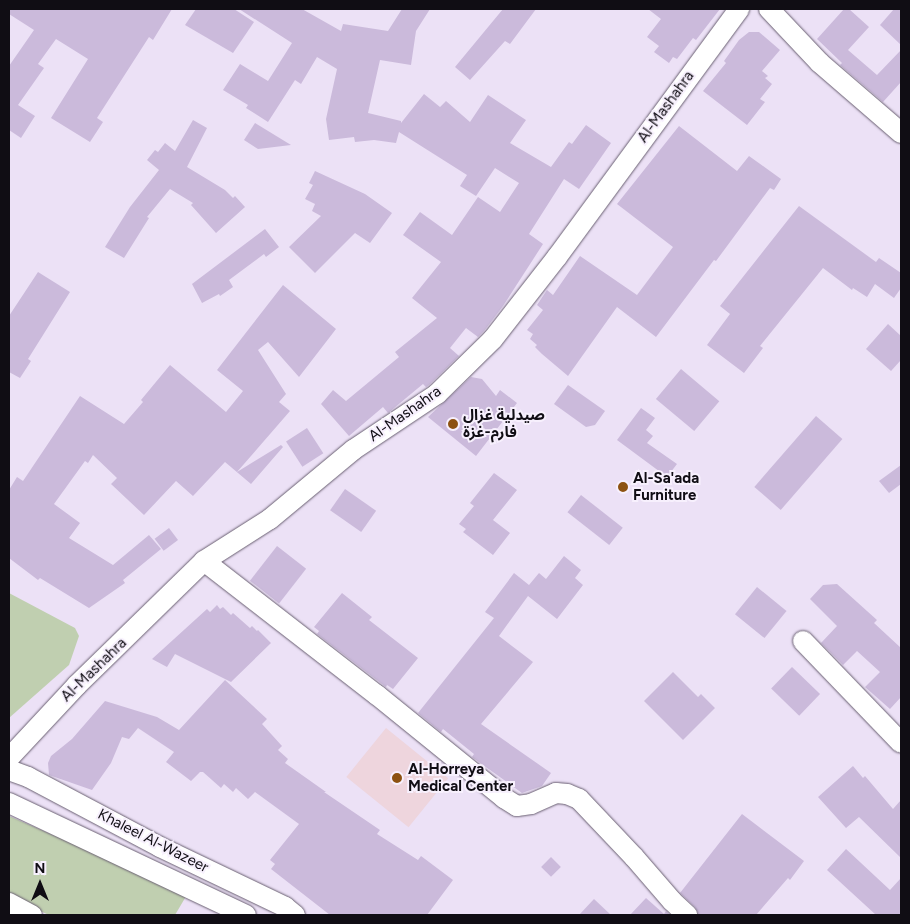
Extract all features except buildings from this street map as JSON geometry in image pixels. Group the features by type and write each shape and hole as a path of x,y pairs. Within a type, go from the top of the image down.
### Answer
{"street":[{"name":"Al-Mashahra","path":"9,758 77,685 204,562 270,519 353,450 437,394 493,339 557,257 739,9"},
{"path":"769,9 820,63 901,133"},
{"path":"204,562 398,711 504,798 517,806 531,804 556,793 568,794 579,798 634,856 672,901 687,915"},
{"path":"803,641 901,743"},
{"name":"Khaleel Al-Wazeer","path":"9,770 28,777 160,847 285,907 296,915"},
{"name":"Khaleel Al-Wazeer","path":"9,803 61,829 236,908 246,915"},
{"path":"9,903 32,915"}],"shaded area":[{"name":"Al-Horreya Medical Center","path":"386,728 448,778 409,827 346,777"}],"green space":[{"path":"9,593 75,628 79,636 69,665 9,718"},
{"path":"9,816 188,893 175,915 49,915 9,897"}],"place":[{"name":"صيدلية غزال فارم-غزة","path":"453,424"},
{"name":"Al-Sa'ada Furniture","path":"623,487"},
{"name":"Al-Horreya Medical Center","path":"397,778"}]}
